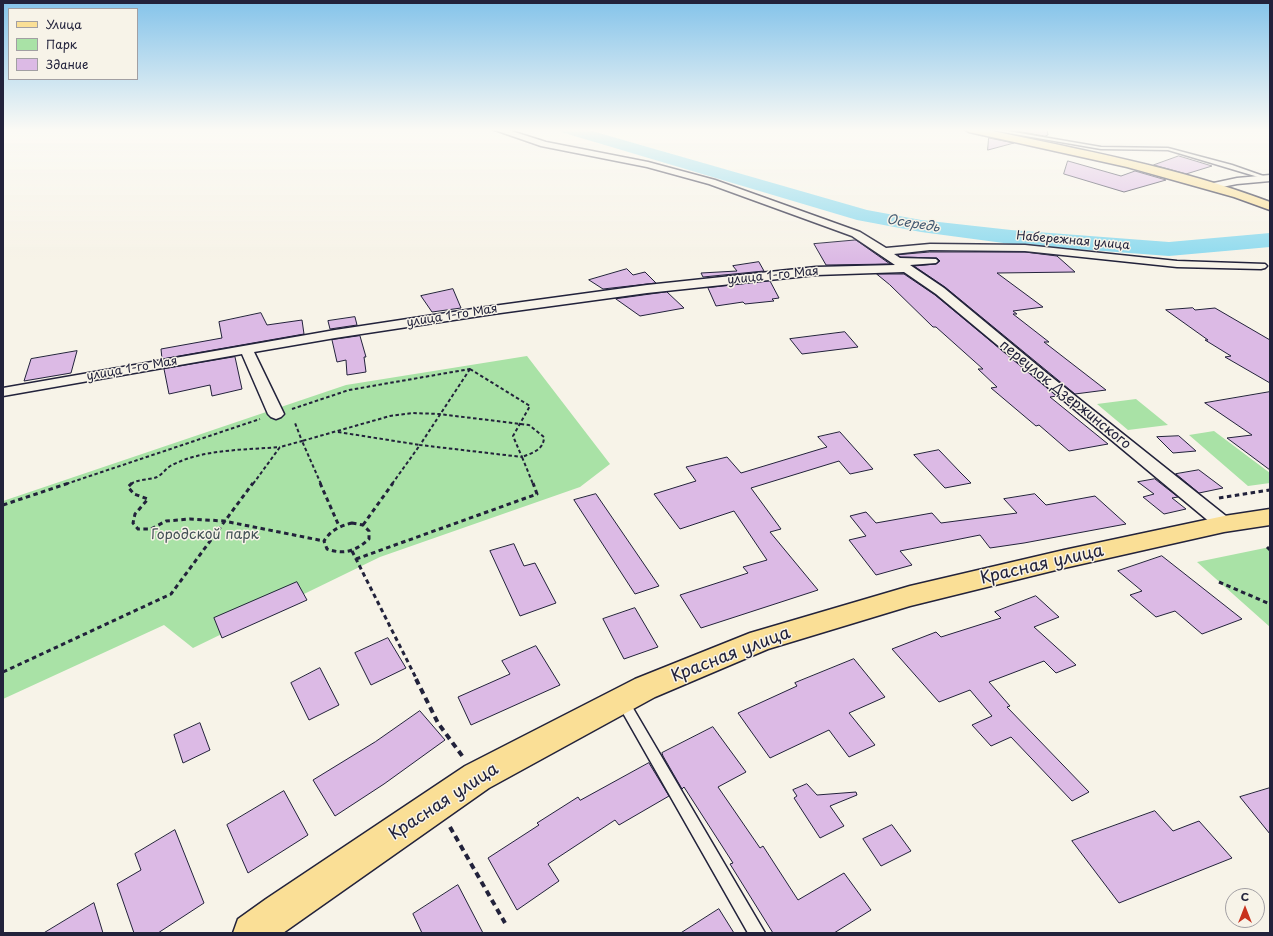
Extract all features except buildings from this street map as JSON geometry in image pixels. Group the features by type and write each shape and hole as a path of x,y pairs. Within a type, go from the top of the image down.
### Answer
{"main road":[{"path":"1162,173 1212,186 1268,205"},
{"name":"Красная улица","path":"252,933 279,912 477,777 645,688 760,641 910,596 1064,559 1224,524 1270,517"}],"street":[{"path":"677,173 712,182 856,234 901,265"},
{"path":"1212,186 1237,181 1268,178"},
{"name":"Набережная улица","path":"883,252 930,247 1025,248 1177,264 1261,266"},
{"name":"улица 1-го Мая","path":"3,392 246,349 486,311 647,289 816,271 901,265 932,261"},
{"name":"переулок Дзержинского","path":"901,265 940,292 1224,524"},
{"path":"246,349 276,414"}],"lane":[{"path":"1251,173 1268,178"},
{"path":"622,700 757,933"}],"path":[{"path":"363,525 420,445 470,369"},
{"path":"3,505 349,390 470,369 530,406 513,436 537,494 356,560"},
{"path":"324,541 224,521 190,519 166,521 151,529 138,529 133,523 135,514 148,499 135,496 130,492 128,487 133,482 149,480 159,476 170,466 187,459 215,452 280,447 390,416 439,414 521,423 529,425 544,437 544,442 536,452 522,457 420,445 335,432"},
{"path":"295,423 339,526"},
{"path":"3,672 171,594 280,447"},
{"path":"1197,501 1270,490"},
{"path":"352,523 363,525 369,531 369,539 361,547 352,551 336,553 327,549 324,541 329,533 339,526 352,523"},
{"path":"352,551 438,723 477,777"},
{"path":"1219,582 1270,604"},
{"path":"442,829 455,821"},
{"path":"448,825 505,923"}],"green space":[{"name":"Городской парк","path":"527,356 610,464 580,487 380,557 193,648 164,625 3,699 3,501 346,385"},
{"path":"1136,399 1168,425 1128,430 1097,404"},
{"path":"1214,431 1270,473 1270,483 1248,486 1189,435"},
{"path":"1270,547 1270,627 1197,562"}],"waterway":[{"name":"Осередь","path":"716,173 864,216 921,226 1011,237 1169,249 1270,240"}]}
